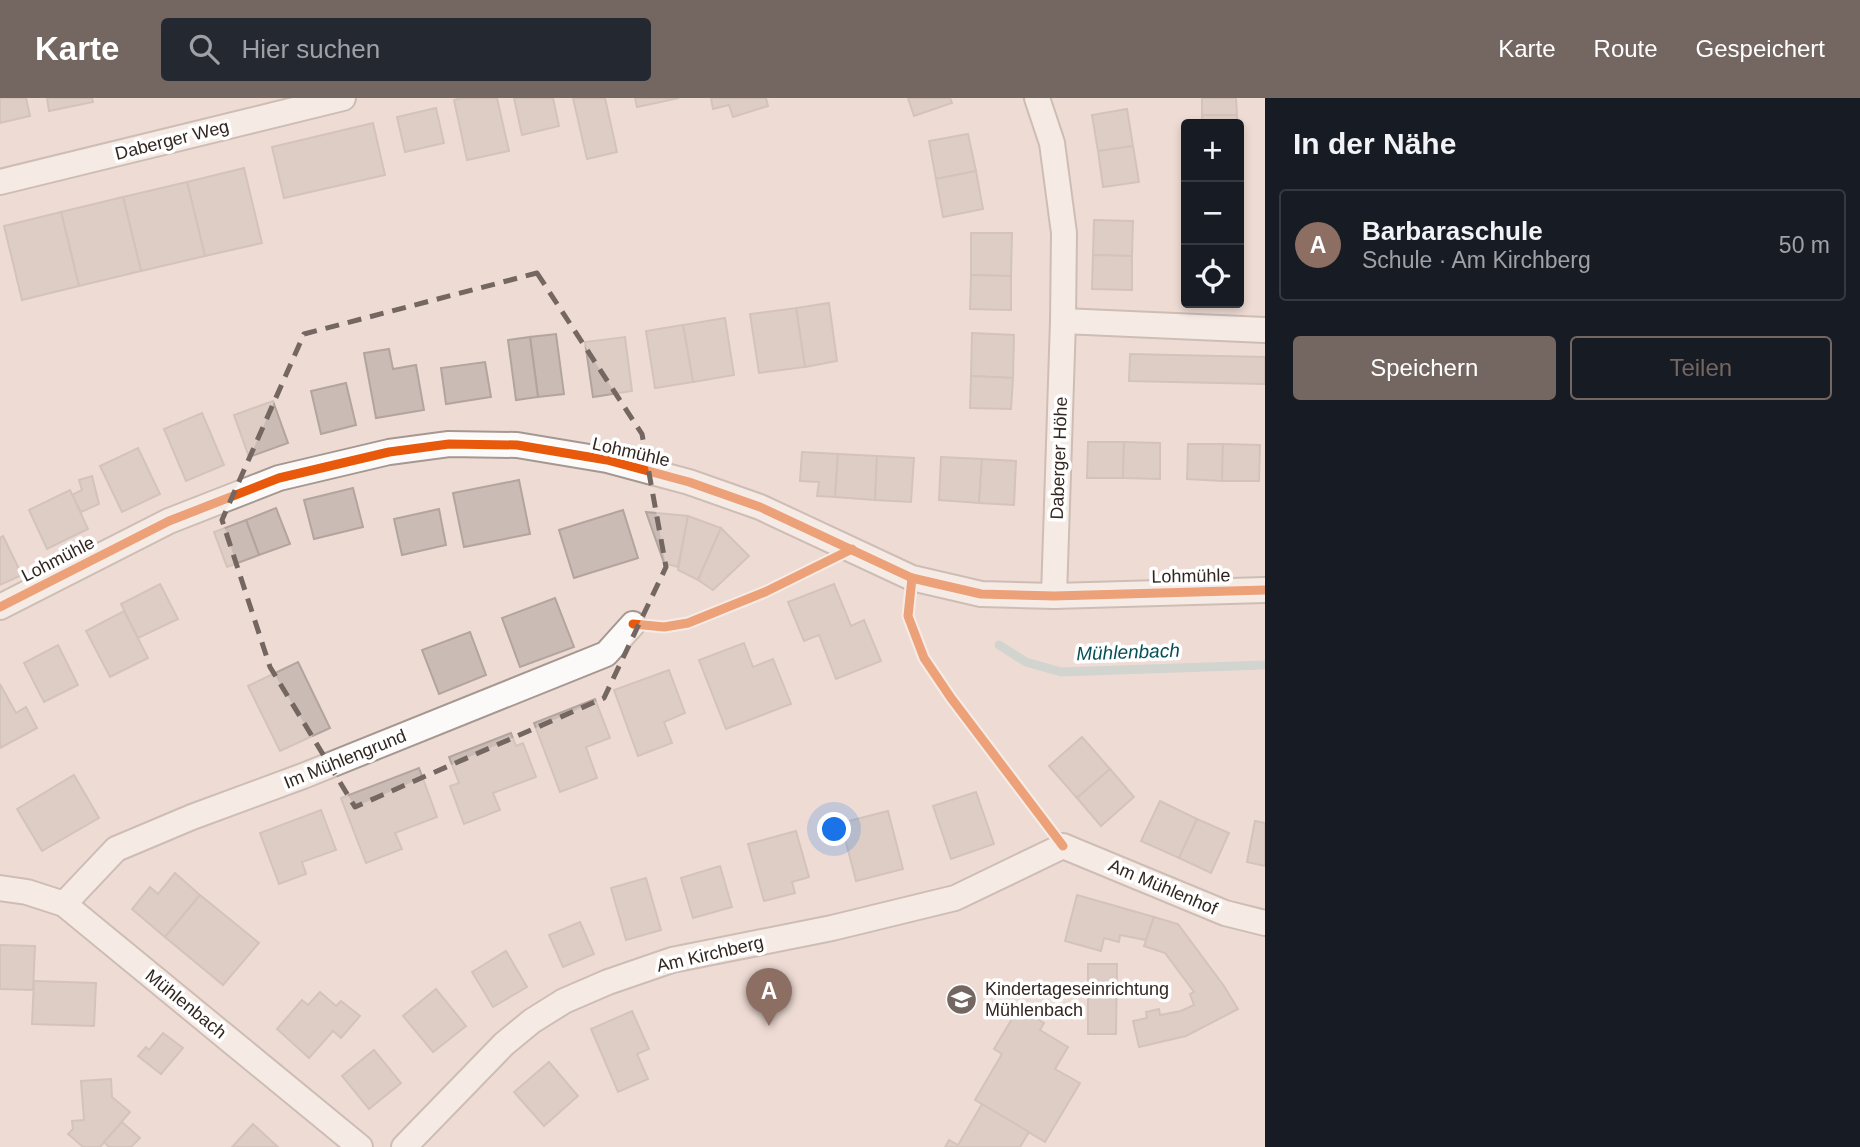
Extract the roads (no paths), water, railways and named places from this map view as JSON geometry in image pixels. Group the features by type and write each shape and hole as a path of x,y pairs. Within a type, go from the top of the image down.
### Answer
{"street":[{"name":"Daberger Weg","path":"0,182 342,98"},
{"name":"Daberger Höhe","path":"1037,98 1052,143 1064,233 1054,596"},
{"path":"1063,321 1265,330"},
{"name":"Lohmühle","path":"0,607 169,521 279,478 388,452 449,444 517,445 607,460 689,482 760,507 912,578 981,594 1054,596 1265,590"},
{"name":"Im Mühlengrund","path":"64,904 116,849 606,654 633,624"},
{"name":"Am Mühlenhof","path":"1063,846 1226,913 1265,923"},
{"name":"Am Kirchberg","path":"404,1147 504,1044 532,1021 564,1001 671,960 832,928 955,898 1063,846"},
{"name":"Mühlenbach","path":"0,888 27,892 64,904 360,1147"}],"waterway":[{"name":"Mühlenbach","path":"999,645 1026,662 1061,672 1265,665"}],"place":[{"name":"Kindertageseinrichtung Mühlenbach","path":"962,999"},
{"name":"Barbaraschule","path":"769,1026"}]}
